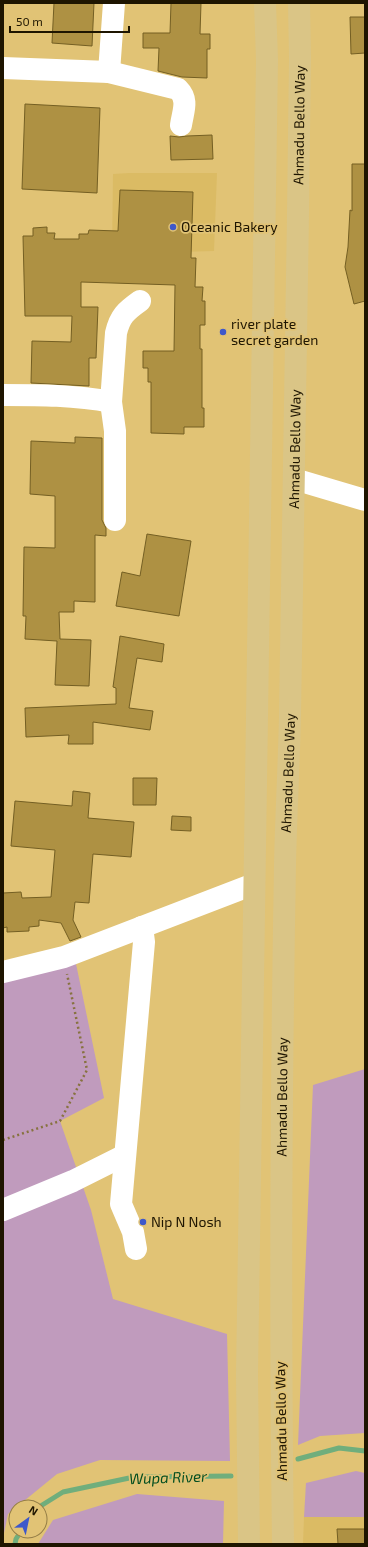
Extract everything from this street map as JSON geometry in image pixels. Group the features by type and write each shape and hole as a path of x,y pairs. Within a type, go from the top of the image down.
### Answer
{"main road":[{"path":"249,1544 247,1374 266,60 264,3"},
{"name":"Ahmadu Bello Way","path":"283,1544 280,1374 284,944 294,479 300,58 299,3"}],"lane":[{"path":"109,72 114,3"},
{"path":"3,68 109,72 178,89 184,95 185,103 181,125"},
{"path":"115,520 115,431 110,402 115,341 118,322 126,312 140,301"},
{"path":"3,395 50,395 96,399 110,402"},
{"path":"294,479 365,500"},
{"path":"3,972 64,957 254,884"},
{"path":"136,1249 133,1232 120,1204 144,942 142,927"},
{"path":"3,1210 73,1181 125,1155"}],"path":[{"path":"3,1140 60,1121 87,1070 64,957"}],"shaded area":[{"path":"217,173 214,251 112,254 113,174"},
{"path":"75,959 104,1098 60,1121 91,1210 113,1299 227,1334 230,1461 100,1460 57,1474 26,1499 8,1499 8,1514 3,1538 3,978"},
{"path":"365,1069 365,1433 320,1436 298,1445 313,1085"},
{"path":"356,1471 365,1473 365,1517 304,1517 306,1483"},
{"path":"137,1494 224,1501 223,1544 38,1544 41,1539 48,1539 48,1528 53,1520"},
{"path":"304,1517 365,1517 365,1544 303,1544"}],"building":[{"path":"54,3 94,3 92,46 52,43"},
{"path":"171,3 201,3 200,34 210,34 210,49 207,49 207,78 182,77 158,71 159,48 143,48 143,33 170,33"},
{"path":"350,17 365,17 365,53 351,54"},
{"path":"25,104 100,108 97,193 22,189"},
{"path":"212,135 213,159 171,160 170,136 179,137"},
{"path":"352,164 365,164 365,301 354,304 345,267 348,247 350,210 352,211"},
{"path":"120,190 193,192 191,258 196,258 195,287 203,287 202,301 205,301 205,325 200,325 200,349 202,349 202,408 204,408 204,427 184,427 184,434 151,433 151,382 148,382 148,368 143,368 143,351 174,351 175,285 81,282 81,307 98,307 96,358 89,358 89,386 31,383 32,341 71,342 72,316 25,316 23,236 33,236 33,228 47,227 47,233 55,233 54,239 79,239 79,234 88,234 89,230 118,231"},
{"path":"75,437 102,438 102,520 106,528 106,536 95,535 95,602 74,601 74,612 59,612 60,639 91,640 89,686 55,685 57,641 25,639 26,616 23,616 24,547 55,548 55,496 30,494 31,441 75,443"},
{"path":"147,534 191,541 179,616 116,606 122,572 140,576"},
{"path":"120,636 164,644 162,662 137,658 129,708 153,711 150,730 93,722 93,744 68,744 69,735 26,737 25,708 116,704 116,688 113,687"},
{"path":"133,778 157,778 156,805 133,805"},
{"path":"73,791 90,793 88,818 134,822 131,857 93,854 89,903 75,902 73,920 81,937 70,941 61,923 39,920 39,926 29,927 29,931 7,932 7,927 3,928 3,893 21,892 22,898 51,897 55,850 11,846 15,801 72,806"},
{"path":"172,816 191,817 191,831 171,830"},
{"path":"337,1529 365,1529 365,1544 338,1544"}],"waterway":[{"name":"Wupa River","path":"298,1459 339,1448 365,1451"},
{"name":"Wupa River","path":"48,1501 63,1492 134,1477 231,1476"},
{"name":"Wupa River","path":"15,1544 16,1539"}],"place":[{"name":"Oceanic Bakery","path":"173,227"},
{"name":"river plate secret garden","path":"223,332"},
{"name":"Nip N Nosh","path":"143,1222"}]}
